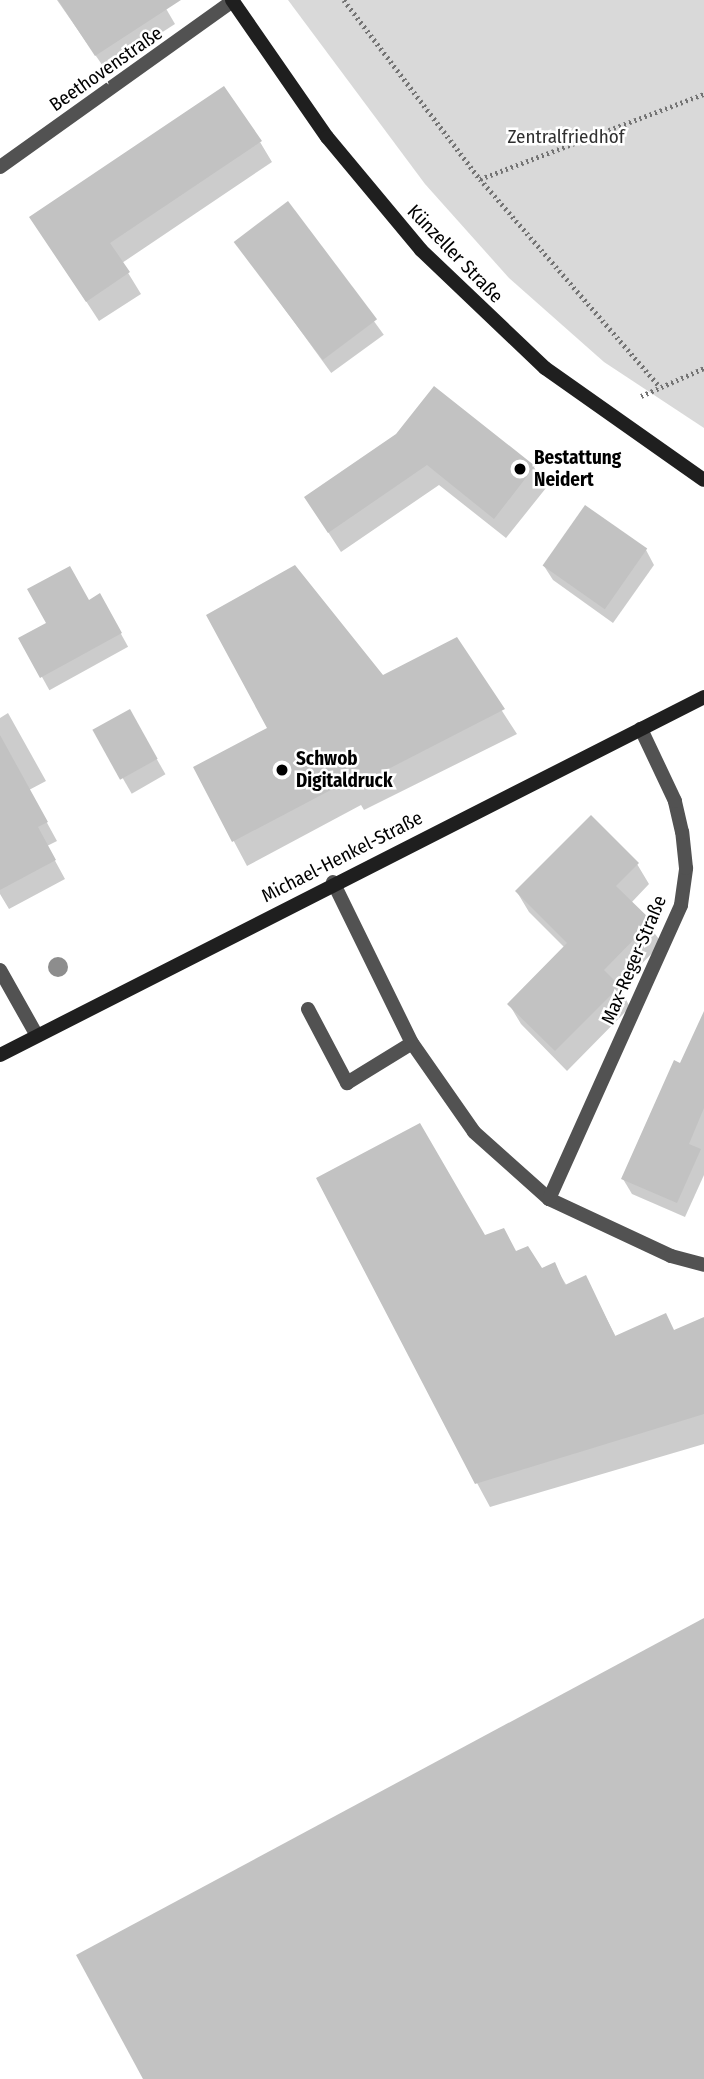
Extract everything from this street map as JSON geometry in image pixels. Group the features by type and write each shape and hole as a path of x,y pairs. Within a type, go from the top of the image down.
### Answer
{"main road":[{"name":"Künzeller Straße","path":"233,1 327,137 421,250 545,368 704,480"},
{"name":"Michael-Henkel-Straße","path":"0,1055 333,882 704,697"}],"street":[{"name":"Beethovenstraße","path":"0,167 233,1"},
{"name":"Max-Reger-Straße","path":"549,1199 681,905 686,868 675,801 641,729"},
{"path":"333,882 412,1043 474,1132 549,1199 671,1256 704,1265"},
{"path":"0,970 36,1034"},
{"path":"308,1009 347,1083 412,1043"}],"path":[{"path":"344,0 480,179 660,387"},
{"path":"480,179 704,94"},
{"path":"641,396 704,368"}],"green space":[{"name":"Zentralfriedhof","path":"288,0 704,0 704,428 604,362 509,278 425,184"}],"building":[{"path":"58,0 181,0 95,56"},
{"path":"224,86 262,141 110,243 130,272 86,302 29,217"},
{"path":"288,201 377,319 323,360 234,242"},
{"path":"434,386 535,466 494,519 427,465 328,533 304,497 396,434"},
{"path":"585,505 647,549 605,609 543,566"},
{"path":"295,565 383,675 457,637 505,709 363,782 349,786 346,782 232,842 193,767 267,728 206,615"},
{"path":"70,566 89,600 100,593 122,633 40,678 18,638 46,623 27,589"},
{"path":"130,709 158,759 120,780 92,730"},
{"path":"0,735 48,822 38,827 56,860 0,890"},
{"path":"591,815 639,863 616,886 652,921 604,970 620,986 555,1051 507,1004 567,943 515,891"},
{"path":"704,1011 704,1108 689,1144 701,1149 677,1203 621,1179 674,1060 680,1063"},
{"path":"420,1123 485,1235 504,1228 516,1251 528,1246 542,1268 555,1262 565,1285 586,1275 615,1336 666,1313 674,1330 704,1317 704,1414 475,1484 316,1178"},
{"path":"704,1618 704,2079 143,2079 76,1955"}],"place":[{"name":"Bestattung Neidert","path":"520,469"},
{"name":"Schwob Digitaldruck","path":"282,770"}]}
